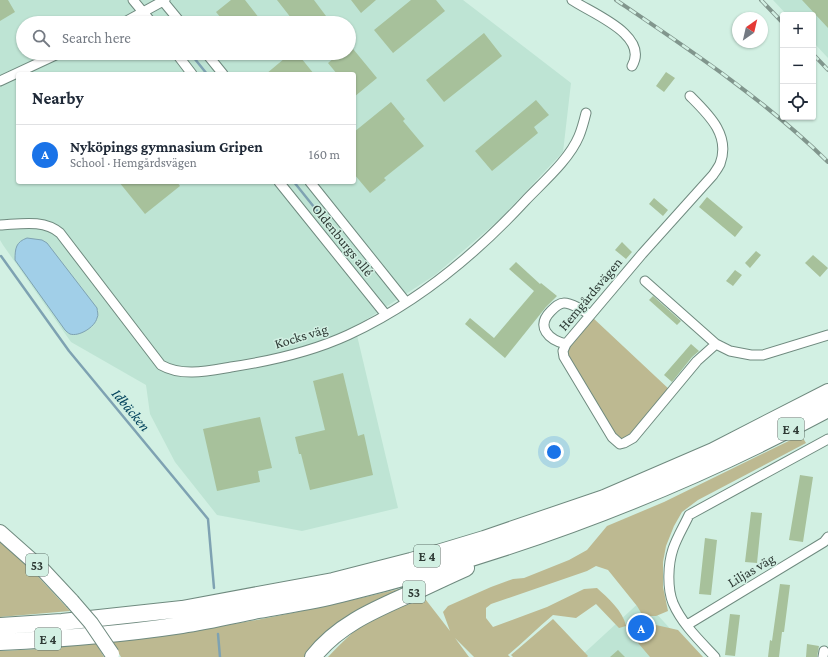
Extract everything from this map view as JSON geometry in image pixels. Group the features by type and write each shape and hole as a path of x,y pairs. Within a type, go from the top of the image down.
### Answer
{"highway":[{"name":"E 4","path":"0,626 62,622 182,609 333,581 411,561 569,511 610,495 713,451 828,392"},
{"name":"E 4","path":"0,642 96,635 198,622 339,595 416,575 524,541 657,492 761,444 828,409"},
{"name":"53","path":"313,657 321,647 361,616 524,541"}],"main road":[{"name":"53","path":"0,532 21,549 44,571 72,601 92,623 113,656"}],"street":[{"path":"133,0 146,16"},
{"path":"137,16 163,0 176,16"},
{"path":"572,0 626,34 636,51 632,66"},
{"path":"19,72 45,60"},
{"path":"181,60 190,72"},
{"path":"212,60 221,72"},
{"path":"0,81 16,74"},
{"name":"Hemgårdsvägen","path":"690,96 708,114 719,129 722,149 720,164 713,175 590,315 566,344 563,351 564,357 612,437 620,444 624,444 633,438 697,361 716,344"},
{"name":"Kocks väg","path":"0,225 44,224 55,228 160,365 183,372 215,370 254,364 281,358 334,341 386,315 438,280 465,258 516,211 566,157 579,137 586,113"},
{"name":"Oldenburgs allé","path":"281,184 386,315"},
{"name":"Oldenburgs allé","path":"312,184 406,302"},
{"path":"645,281 716,344 730,351 751,355 763,355 828,336"},
{"path":"566,344 556,342 548,335 544,325 546,316 557,305 562,303 590,315"},
{"path":"715,657 687,625 673,603 669,587 670,566 673,550 690,515 828,439"},
{"name":"Liljas väg","path":"687,625 824,542 828,537"}],"shaded area":[{"path":"0,0 463,0 571,83 563,152 499,220 435,275 355,327 398,508 302,531 217,515 175,462 150,414 146,385 71,342 0,240"},
{"path":"773,0 828,0 828,58 816,45 816,12 784,12"},
{"path":"592,317 671,391 632,436 618,442 567,357 568,345"},
{"path":"801,435 806,443 698,500 682,512 674,526 666,546 663,562 663,587 668,611 656,616 643,616 637,606 608,570 596,566 587,571 491,604 486,608 486,618 493,627 547,607 584,589 597,588 610,600 622,615 626,626 619,628 596,604 576,618 553,615 508,655 510,657 474,657 455,638 469,657 328,657 343,641 373,618 392,609 426,600 450,631 443,612 448,606 491,587 513,579 524,578 569,560 587,550 607,526 664,502"},
{"path":"0,540 19,556 70,611 0,617"},
{"path":"415,585 309,657 121,657 111,640 236,624 313,609"},
{"path":"643,599 696,657 580,657"},
{"path":"553,619 588,656 587,657 513,657 511,655"},
{"path":"633,623 641,626 656,625 678,630 703,657 650,657 633,637 629,629"},
{"path":"96,643 104,657 0,657 0,651 40,649"}],"water":[{"path":"27,238 42,240 47,243 97,308 98,316 90,328 82,333 74,335 65,330 15,260 15,252 18,244 20,241"}],"building":[{"path":"0,0 8,0 15,12 0,21"},
{"path":"231,0 245,0 258,16 219,16 216,12"},
{"path":"277,0 314,0 326,16 290,16"},
{"path":"351,0 376,0 361,13"},
{"path":"411,0 436,0 445,11 393,53 374,30"},
{"path":"802,0 828,0 828,28 816,15 816,12 813,12"},
{"path":"484,33 502,56 444,102 426,80"},
{"path":"356,52 377,78 356,95 356,72 335,72 328,63 332,60 356,60"},
{"path":"283,60 303,60 312,72 268,72"},
{"path":"666,72 675,78 664,92 656,86"},
{"path":"536,100 549,115 534,127 538,133 492,171 475,151"},
{"path":"391,102 405,119 403,121 424,146 384,178 386,180 370,193 356,176 356,130"},
{"path":"121,184 178,184 180,186 145,214"},
{"path":"707,197 743,227 735,237 699,207"},
{"path":"654,198 668,210 663,216 649,204"},
{"path":"622,242 632,252 626,259 615,250"},
{"path":"756,251 761,255 750,268 745,263"},
{"path":"813,255 828,268 820,277 805,263"},
{"path":"516,262 540,284 541,283 557,296 546,307 505,358 465,324 470,318 494,338 534,291 509,269"},
{"path":"735,270 742,275 733,286 726,281"},
{"path":"653,296 681,321 677,325 649,300"},
{"path":"691,344 699,351 692,357 672,382 664,375"},
{"path":"343,373 358,436 364,434 373,475 310,490 295,437 325,430 313,381"},
{"path":"260,417 272,468 258,471 260,482 217,491 203,429"},
{"path":"800,475 813,477 803,542 789,540"},
{"path":"751,512 762,513 757,563 745,562"},
{"path":"705,538 717,540 711,595 699,594"},
{"path":"780,584 790,585 784,632 782,632 779,657 768,657 770,640 772,641"},
{"path":"730,614 740,615 735,656 725,655"},
{"path":"807,644 819,646 817,657 806,657"},
{"path":"618,650 625,657 610,657"}],"waterway":[{"path":"196,60 205,72"},
{"path":"296,184 326,222"},
{"name":"Idbäcken","path":"1,256 69,351 208,519 214,588"},
{"name":"Idbäcken","path":"218,634 220,657"}],"railway":[{"path":"616,0 726,76 778,117 828,162"},
{"path":"761,0 780,20"},
{"path":"816,57 828,70"}],"place":[{"name":"Nyköpings gymnasium Gripen","path":"641,628"}]}
